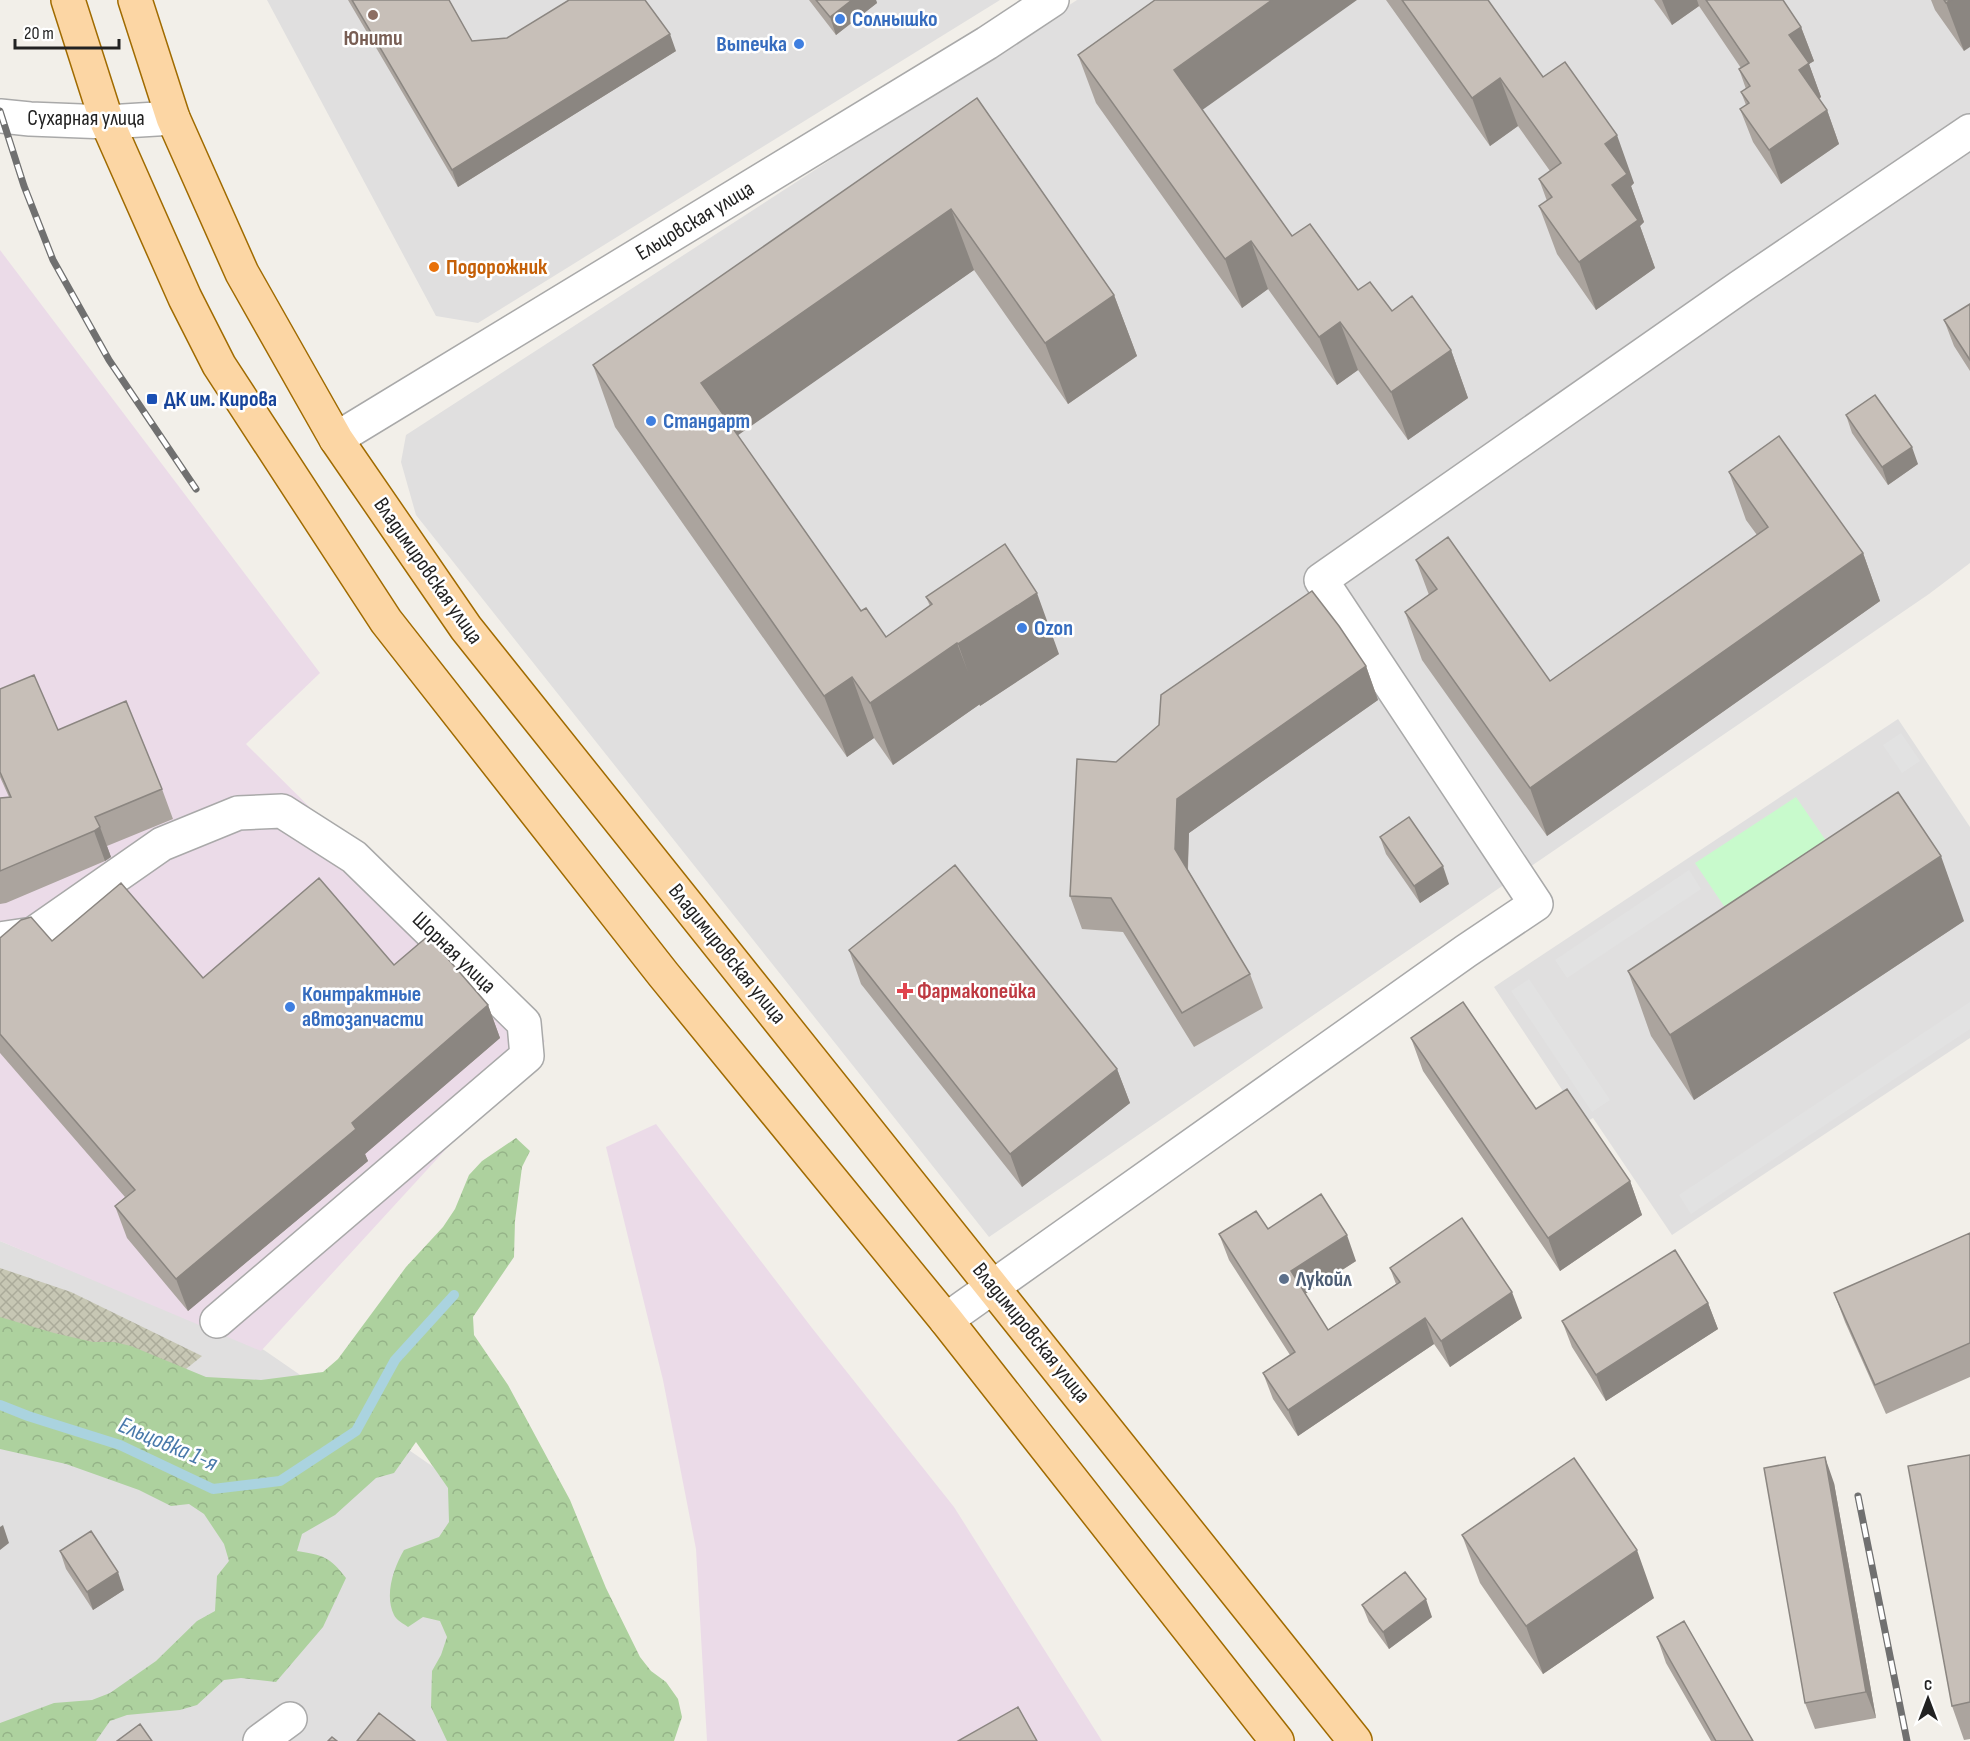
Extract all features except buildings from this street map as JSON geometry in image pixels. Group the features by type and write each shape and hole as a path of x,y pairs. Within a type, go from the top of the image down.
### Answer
{"main road":[{"path":"68,0 106,122 185,298 219,365 386,621 663,974 946,1320 1277,1741"},
{"name":"Владимировская улица","path":"135,0 173,118 242,273 336,439 466,628 1355,1741"}],"street":[{"name":"Ельцовская улица","path":"336,439 987,43 1052,0"},
{"name":"Сухарная улица","path":"0,116 106,122 173,118"},
{"path":"946,1320 1466,951 1536,904 1321,580 1740,287 1970,131"},
{"name":"Шорная улица","path":"0,939 33,933 162,844 238,813 282,811 354,857 524,1023 527,1056 217,1321"},
{"path":"260,1741 290,1719"}],"shaded area":[{"path":"267,0 1000,0 478,323 436,316"},
{"path":"1077,0 1970,0 1970,563 1929,594 989,1237 416,515 401,462 406,435"},
{"path":"0,250 320,673 246,744 545,1041 261,1351 0,1241"},
{"path":"1898,719 1970,827 1970,1038 1672,1235 1593,1118 1584,1123 1494,987"},
{"path":"1901,733 1920,761 1902,773 1883,745"},
{"path":"1689,870 1701,889 1567,978 1555,960"},
{"path":"1529,979 1610,1100 1592,1112 1511,991"},
{"path":"1970,1002 1970,1029 1691,1214 1679,1195"},
{"path":"656,1124 812,1328 954,1507 1102,1741 707,1741 696,1549 663,1380 606,1147"},
{"path":"0,1241 264,1350 461,1486 514,1741 0,1741"},
{"path":"0,1268 71,1292 202,1356 132,1413 0,1367"}],"green space":[{"path":"1796,797 1829,845 1728,912 1695,863"},
{"path":"516,1138 530,1151 522,1167 515,1221 514,1257 473,1317 474,1335 508,1385 570,1500 606,1588 640,1657 651,1671 666,1682 678,1699 682,1717 674,1741 447,1741 431,1707 432,1671 447,1637 440,1621 423,1617 408,1627 395,1617 390,1599 394,1573 404,1550 439,1537 449,1522 448,1488 416,1442 394,1473 376,1478 335,1515 302,1534 297,1551 325,1558 335,1565 346,1578 323,1627 276,1682 241,1678 224,1680 197,1705 180,1710 127,1715 110,1721 96,1741 0,1741 0,1723 54,1703 92,1700 110,1693 156,1661 197,1621 215,1611 217,1576 229,1561 224,1544 204,1514 189,1504 171,1506 139,1490 66,1464 0,1449 0,1317 93,1342 114,1342 131,1346 206,1377 261,1380 323,1372 338,1359 406,1267 443,1227 455,1209 469,1175 482,1161"}],"waterway":[{"name":"Ельцовка 1-я","path":"0,1405 120,1445 213,1489 280,1481 356,1431 395,1360 454,1295"}],"railway":[{"path":"0,111 24,186 53,260 109,360 196,489"},
{"path":"1858,1496 1907,1741"}],"place":[{"name":"Юнити","path":"373,15"},
{"name":"Солнышко","path":"840,19"},
{"name":"Выпечка","path":"799,44"},
{"name":"Подорожник","path":"434,267"},
{"name":"ДК им. Кирова","path":"152,399"},
{"name":"Стандарт","path":"651,421"},
{"name":"Ozon","path":"1022,628"},
{"name":"Фармакопейка","path":"905,991"},
{"name":"Контрактные автозапчасти","path":"290,1007"},
{"name":"Лукойл","path":"1284,1279"}]}
